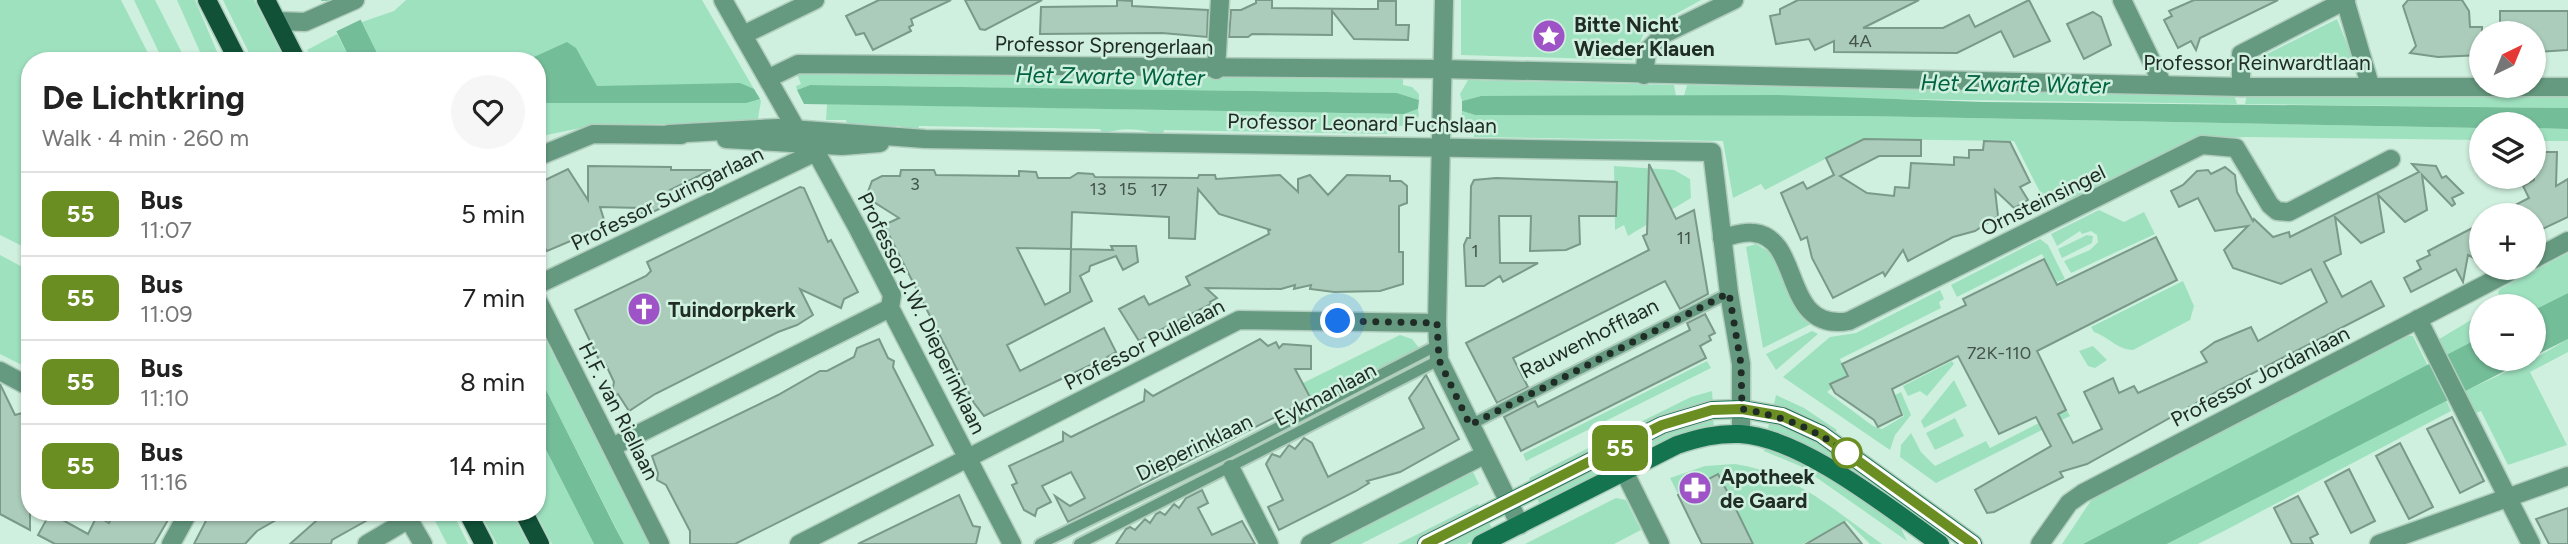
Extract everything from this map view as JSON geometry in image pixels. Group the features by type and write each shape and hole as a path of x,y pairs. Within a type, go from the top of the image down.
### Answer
{"main road":[{"path":"207,0 233,52"},
{"path":"266,0 292,52"},
{"path":"1426,544 1689,415 1712,410 1742,409 1782,416 1821,434 1973,544"},
{"path":"1481,544 1677,445 1704,436 1741,434 1798,451 1936,543"},
{"path":"472,521 484,544"},
{"path":"528,521 540,544"}],"street":[{"path":"277,21 298,23 318,18 355,0"},
{"name":"Professor J.W. Dieperinklaan","path":"723,0 892,295 890,309 1012,544"},
{"path":"743,35 815,0"},
{"path":"1216,70 1220,0"},
{"path":"1444,0 1438,352 1470,425 1520,524"},
{"path":"1644,75 1647,51 1664,34 1734,0"},
{"path":"2122,0 2163,85"},
{"path":"2241,87 2241,54 2345,0 2370,85"},
{"name":"Professor Sprengerlaan","path":"769,78 798,64 1216,70 1442,69"},
{"name":"Professor Reinwardtlaan","path":"1442,69 2241,87 2568,87"},
{"name":"Professor Leonard Fuchslaan","path":"546,151 593,134 669,134 806,141 842,146 925,139 1442,141 1712,152 1721,238"},
{"name":"Professor Suringarlaan","path":"546,280 806,141"},
{"name":"Ornsteinsingel","path":"1721,238 1753,232 1775,244 1807,308 1817,319 1833,324 1860,316 2202,145 2236,148 2270,205 2277,211 2289,212 2391,159"},
{"path":"1721,238 1741,364 1741,434"},
{"path":"2546,253 2568,241"},
{"name":"Professor Jordanlaan","path":"2040,544 2069,503 2083,493 2494,280"},
{"path":"612,446 890,309"},
{"name":"H.F. van Riellaan","path":"546,317 660,544"},
{"path":"2418,319 2531,544"},
{"name":"Professor Pullelaan","path":"799,544 1239,320 1437,323"},
{"path":"0,371 21,382"},
{"path":"1614,451 1660,544"},
{"path":"1310,544 1485,455"},
{"path":"1231,469 1269,544"},
{"path":"2379,544 2568,475"},
{"path":"171,544 184,521"},
{"path":"367,544 400,521"},
{"path":"410,521 423,544"},
{"path":"1936,543 1946,525"}],"lane":[{"name":"Rauwenhofflaan","path":"1470,425 1729,293"},
{"name":"Eykmanlaan","path":"1079,544 1231,469 1438,352"},
{"name":"Dieperinklaan","path":"1040,544 1438,352"}],"shaded area":[{"path":"0,0 121,0 147,52 21,52 21,246 0,235"},
{"path":"134,0 155,0 181,52 159,52"},
{"path":"177,0 195,0 217,52 200,52"},
{"path":"223,0 254,0 280,52 249,52"},
{"path":"321,0 351,0 377,52 347,52"},
{"path":"406,0 702,0 761,101 757,124 600,124 546,135 546,52 377,52 362,22 394,11"},
{"path":"1461,0 1701,0 1645,31 1632,60 1461,55"},
{"path":"2337,19 2355,64 2353,68 2247,68 2247,64"},
{"path":"337,34 346,52 309,52 307,50"},
{"path":"567,42 576,48 597,86 740,83 754,89 760,99 746,103 547,103 545,52"},
{"path":"797,74 1403,79 1403,85 1412,87 1419,94 1419,100 1397,93 810,85 797,90 796,86 801,84"},
{"path":"1468,80 1674,85 1676,96 1481,96 1462,101 1460,94"},
{"path":"810,85 1397,93 1419,100 1418,109 1404,114 804,104 797,90"},
{"path":"1687,85 2234,94 2237,104 1684,96"},
{"path":"2247,94 2469,95 2469,98 2568,96 2568,108 2245,104"},
{"path":"1777,95 1983,102 2568,108 2568,129 2546,128 2546,112 2469,112 2469,128 1862,116 1475,115 1462,111 1462,101 1481,96"},
{"path":"827,104 1404,114 1418,109 1419,116 1411,125 1387,127 1387,134 1164,130 1162,136 1132,129 1103,134 1100,129 919,126 917,132 899,126 847,126 846,120 826,120"},
{"path":"1462,111 1475,115 1862,116 2469,128 2469,140 2247,137 2201,139 2073,199 2046,204 2014,141 1864,139 1765,190 1761,184 1733,198 1723,141 1474,137 1474,130 1466,125"},
{"path":"2546,128 2568,129 2568,141 2546,141"},
{"path":"1614,166 1674,170 1690,179 1691,198 1628,236 1624,225 1615,230"},
{"path":"2099,210 2124,222 2144,212 2155,234 2071,273 2064,261 2090,250 2098,242 2097,235 2091,231 2082,234 2080,231 2057,246 2051,234"},
{"path":"2087,235 2093,236 2092,243 2062,258 2058,249"},
{"path":"2040,239 2048,245 2065,279 2057,282 2042,254 1957,297 1951,285"},
{"path":"1756,244 1770,252 1803,316 1811,324 1763,348 1746,247"},
{"path":"2568,253 2568,293 2546,304 2546,294 2499,294 2500,289 2517,280 2546,280 2546,265"},
{"path":"0,255 21,266 21,364 0,354"},
{"path":"2183,281 2194,306 2190,320 2133,350 2117,345 2094,332 2091,327"},
{"path":"1940,290 1944,299 1939,302 1941,308 1840,359 1848,376 1831,384 1832,388 1827,392 1873,426 1882,429 1904,416 1895,395 1901,392 1911,415 1895,435 1890,450 1783,377 1830,337 1856,333"},
{"path":"2568,293 2568,339 2546,350 2546,304"},
{"path":"2469,321 2469,344 2445,357 2436,341"},
{"path":"1812,331 1818,334 1776,370 1766,354"},
{"path":"1400,335 1412,339 1420,349 1325,401 1311,399 1303,383"},
{"path":"2408,336 2413,336 2428,366 2083,544 2062,544 2094,496"},
{"path":"2568,339 2568,352 2546,364 2546,352"},
{"path":"546,341 649,544 624,544 546,390"},
{"path":"2469,343 2469,371 2505,371 2167,544 2083,544"},
{"path":"2093,346 2107,360 2095,368 2088,366 2079,351"},
{"path":"1707,361 1711,368 1526,461 1523,454"},
{"path":"1952,361 1954,364 1927,396 1920,391 1908,396 1903,386"},
{"path":"2508,371 2532,371 2530,372 2567,445 2508,465 2481,411 2474,414 2463,392"},
{"path":"1954,380 1967,406 1924,428 1921,421"},
{"path":"546,390 624,544 594,544 546,450"},
{"path":"1712,391 1713,405 1621,440 1618,433 1691,397"},
{"path":"1776,395 1804,408 1837,430 1832,436 1773,409"},
{"path":"2446,400 2451,411 2224,531 2198,544 2167,544"},
{"path":"2066,409 2070,416 1936,483 1900,457 1901,445 1911,433 1921,452 1935,466 1986,441 1990,448"},
{"path":"1713,415 1714,431 1632,459 1627,452 1657,433"},
{"path":"1955,418 1964,436 1935,450 1926,433"},
{"path":"1770,419 1796,427 1918,513 1914,518 1767,434"},
{"path":"1606,439 1610,446 1532,486 1529,478"},
{"path":"1765,444 1798,456 1898,522 1907,541 1800,466 1764,451"},
{"path":"546,450 594,544 552,544 540,521 546,521"},
{"path":"1603,464 1606,473 1541,507 1535,494"},
{"path":"1735,464 1757,469 1796,484 1882,544 1870,544 1847,521 1803,544 1753,544 1718,475 1678,494 1670,478 1705,466"},
{"path":"1466,471 1473,472 1479,484 1361,544 1321,544"},
{"path":"1616,498 1626,500 1641,530 1614,544 1525,544"},
{"path":"1478,504 1481,511 1417,544 1398,544"},
{"path":"1487,518 1493,531 1467,544 1436,544"},
{"path":"435,521 457,521 468,544 447,544"},
{"path":"484,521 516,521 528,544 497,544"}],"pier":[{"path":"355,0 364,18 333,33 317,1"}],"building":[{"path":"879,0 951,0 911,19 911,31 873,50 864,33 856,35 846,16"},
{"path":"965,0 1042,0 985,30 980,29"},
{"path":"1117,0 1132,1 1132,6 1208,10 1207,37 1162,33 1040,34 1041,7 1117,6"},
{"path":"1256,0 1272,0 1272,8 1362,9 1378,9 1378,1 1396,1 1396,25 1409,25 1408,40 1354,39 1332,11 1332,35 1252,34 1248,37 1229,37 1231,10 1241,10 1256,3"},
{"path":"1798,0 1919,0 1863,28 1943,28 1969,15 1975,27 2029,0 2050,41 2014,57 2001,31 1957,53 1834,52 1834,41 1815,50 1809,39 1776,44 1770,16 1780,14 1780,9"},
{"path":"2194,0 2278,0 2200,38 2196,50 2191,41 2178,48 2164,20 2172,16 2169,11"},
{"path":"2408,0 2462,0 2469,11 2469,56 2438,57 2410,53 2416,46 2403,6"},
{"path":"2500,11 2568,11 2568,50 2546,51 2546,21 2500,21"},
{"path":"2093,12 2101,17 2111,45 2084,59 2067,24"},
{"path":"1864,139 1921,140 1921,156 1879,156 1840,176 1867,193 1894,196 1895,187 1909,188 1911,163 1954,165 1954,157 1969,158 1969,150 1983,150 1984,141 2010,142 2030,182 2020,187 2028,200 2014,208 1995,190 1998,216 1975,231 1953,237 1908,261 1903,250 1885,276 1883,272 1833,298 1812,258 1807,237 1801,240 1781,193 1803,182 1807,189 1834,175 1826,158"},
{"path":"2546,152 2557,152 2556,186 2568,179 2568,217 2546,227 2546,203 2519,203 2529,198 2524,189 2546,189"},
{"path":"1649,164 1676,219 1694,210 1708,294 1680,309 1665,281 1513,358 1528,387 1497,403 1466,343 1649,250 1643,236 1647,234"},
{"path":"2412,164 2436,166 2442,178 2446,176 2463,193 2452,198 2455,204 2452,206 2422,175 2427,210 2405,222 2378,195 2384,232 2361,243 2335,217 2341,254 2324,262 2342,297 2371,281 2384,306 2220,390 2087,464 2060,472 2063,477 1994,512 1987,513 1975,490 2051,446 2036,417 1999,434 1958,356 1892,389 1902,415 1878,427 1874,420 1835,393 1830,384 1848,376 1842,364 1966,305 1963,299 2044,259 2057,285 2156,237 2177,280 2037,351 2066,410 2058,414 2073,443 2102,429 2084,392 2113,378 2119,393 2134,386 2138,393 2207,362 2201,352 2215,342 2251,327 2258,341 2327,302 2311,269 2281,284 2233,268 2224,250 2248,226 2215,231 2198,198 2179,207 2171,191 2183,185 2197,171 2208,170 2211,174 2225,167 2235,175 2237,192 2253,221 2254,219 2273,237 2289,232 2290,237 2419,172"},
{"path":"588,166 711,170 670,190 675,201 651,213 641,213 641,208 600,207 606,226 547,251 546,180 568,169 588,200"},
{"path":"901,170 934,170 936,175 1019,176 1019,171 1036,172 1038,178 1070,178 1078,173 1093,174 1095,177 1198,178 1199,175 1215,175 1216,179 1280,175 1298,192 1298,179 1310,175 1328,195 1347,175 1390,176 1390,181 1401,181 1407,186 1407,203 1399,206 1399,252 1403,252 1403,284 1380,291 1334,292 1310,289 1311,285 1294,289 1295,285 1281,289 1206,288 1217,298 1210,302 1211,304 1139,341 1119,309 1144,296 1149,305 1190,285 1186,277 1269,234 1268,230 1271,230 1219,214 1198,189 1195,239 1169,238 1169,217 1072,212 1071,249 1113,250 1111,246 1136,246 1138,262 1123,270 1116,256 1090,266 1089,271 1080,276 1092,301 1007,345 1020,371 1104,328 1116,352 1107,357 1106,366 1099,361 984,416 974,403 884,225 899,218 866,197 872,181 882,176 900,176","holes":["1017,248 1071,249 1070,292 1045,305"]},
{"path":"1496,178 1617,182 1616,216 1579,216 1580,244 1566,250 1530,251 1531,216 1499,216 1500,263 1538,263 1503,282 1500,276 1484,286 1466,286 1464,245 1467,238 1470,238 1471,186 1474,180"},
{"path":"800,187 804,188 828,242 831,240 858,292 844,299 841,308 800,289 813,315 797,325 655,394 629,411 618,394 611,398 614,382 606,365 602,366 575,310 646,276 651,271 647,262"},
{"path":"2469,230 2469,256 2463,282 2456,269 2411,292 2404,278 2421,269 2417,261 2430,255 2428,251"},
{"path":"1705,314 1715,333 1709,336 1711,340 1700,346 1706,358 1521,451 1504,417 1535,401 1538,407 1690,330 1687,323"},
{"path":"879,339 888,358 894,361 893,367 933,445 735,544 690,544 690,531 666,485 657,480 658,473 652,456 778,395 820,371 827,371 854,357 857,348"},
{"path":"1260,339 1268,346 1276,342 1279,348 1283,344 1311,346 1311,369 1295,369 1311,399 1068,522 1055,496 1070,506 1085,498 1071,472 1042,486 1051,502 1037,509 1035,516 1024,510 1012,485 1017,483 1009,466 1063,441 1063,432 1071,437 1144,401 1145,390 1153,396"},
{"path":"1426,375 1459,439 1400,472 1367,481 1369,483 1356,491 1279,530 1268,507 1283,500 1266,464 1272,454 1280,457 1289,445 1295,449 1304,438 1312,443 1328,477 1424,428 1409,398"},
{"path":"0,384 15,415 21,413 21,521 30,521 30,530 0,514"},
{"path":"2452,417 2484,481 2460,493 2427,429"},
{"path":"2400,443 2433,507 2409,519 2376,456"},
{"path":"2349,469 2375,521 2351,533 2325,482"},
{"path":"1718,474 1753,544 1702,544 1696,532 1678,495"},
{"path":"1202,490 1208,503 1198,508 1212,535 1242,521 1255,544 1116,544 1126,529 1130,527 1135,530 1145,519 1150,523 1156,514 1160,512 1165,515 1174,504 1179,508 1186,498"},
{"path":"959,495 973,526 980,527 976,544 858,544"},
{"path":"2298,496 2318,534 2310,538 2313,544 2292,544 2274,508"},
{"path":"2568,508 2568,544 2549,544 2536,519"},
{"path":"46,521 64,521 88,534 94,521 167,521 154,544 55,544 38,535"},
{"path":"206,521 274,521 257,531 245,544 194,544"},
{"path":"316,521 366,521 332,540 331,544 290,544"},
{"path":"1844,522 1862,544 1806,544"}],"bus line":[{"name":"55","path":"1426,544 1662,425 1712,410 1742,409 1782,416 1821,434 1973,544"}],"place":[{"name":"Bitte Nicht Wieder Klauen","path":"1549,36"},
{"name":"Tuindorpkerk","path":"644,309"},
{"name":"Apotheek de Gaard","path":"1695,488"}],"route":[{"path":"1338,321 1437,323 1439,360 1470,425 1729,293 1741,364 1742,409 1782,416 1821,434 1847,453"}],"water label":[{"name":"Het Zwarte Water","path":"1110,76"},
{"name":"Het Zwarte Water","path":"2015,84"}]}
